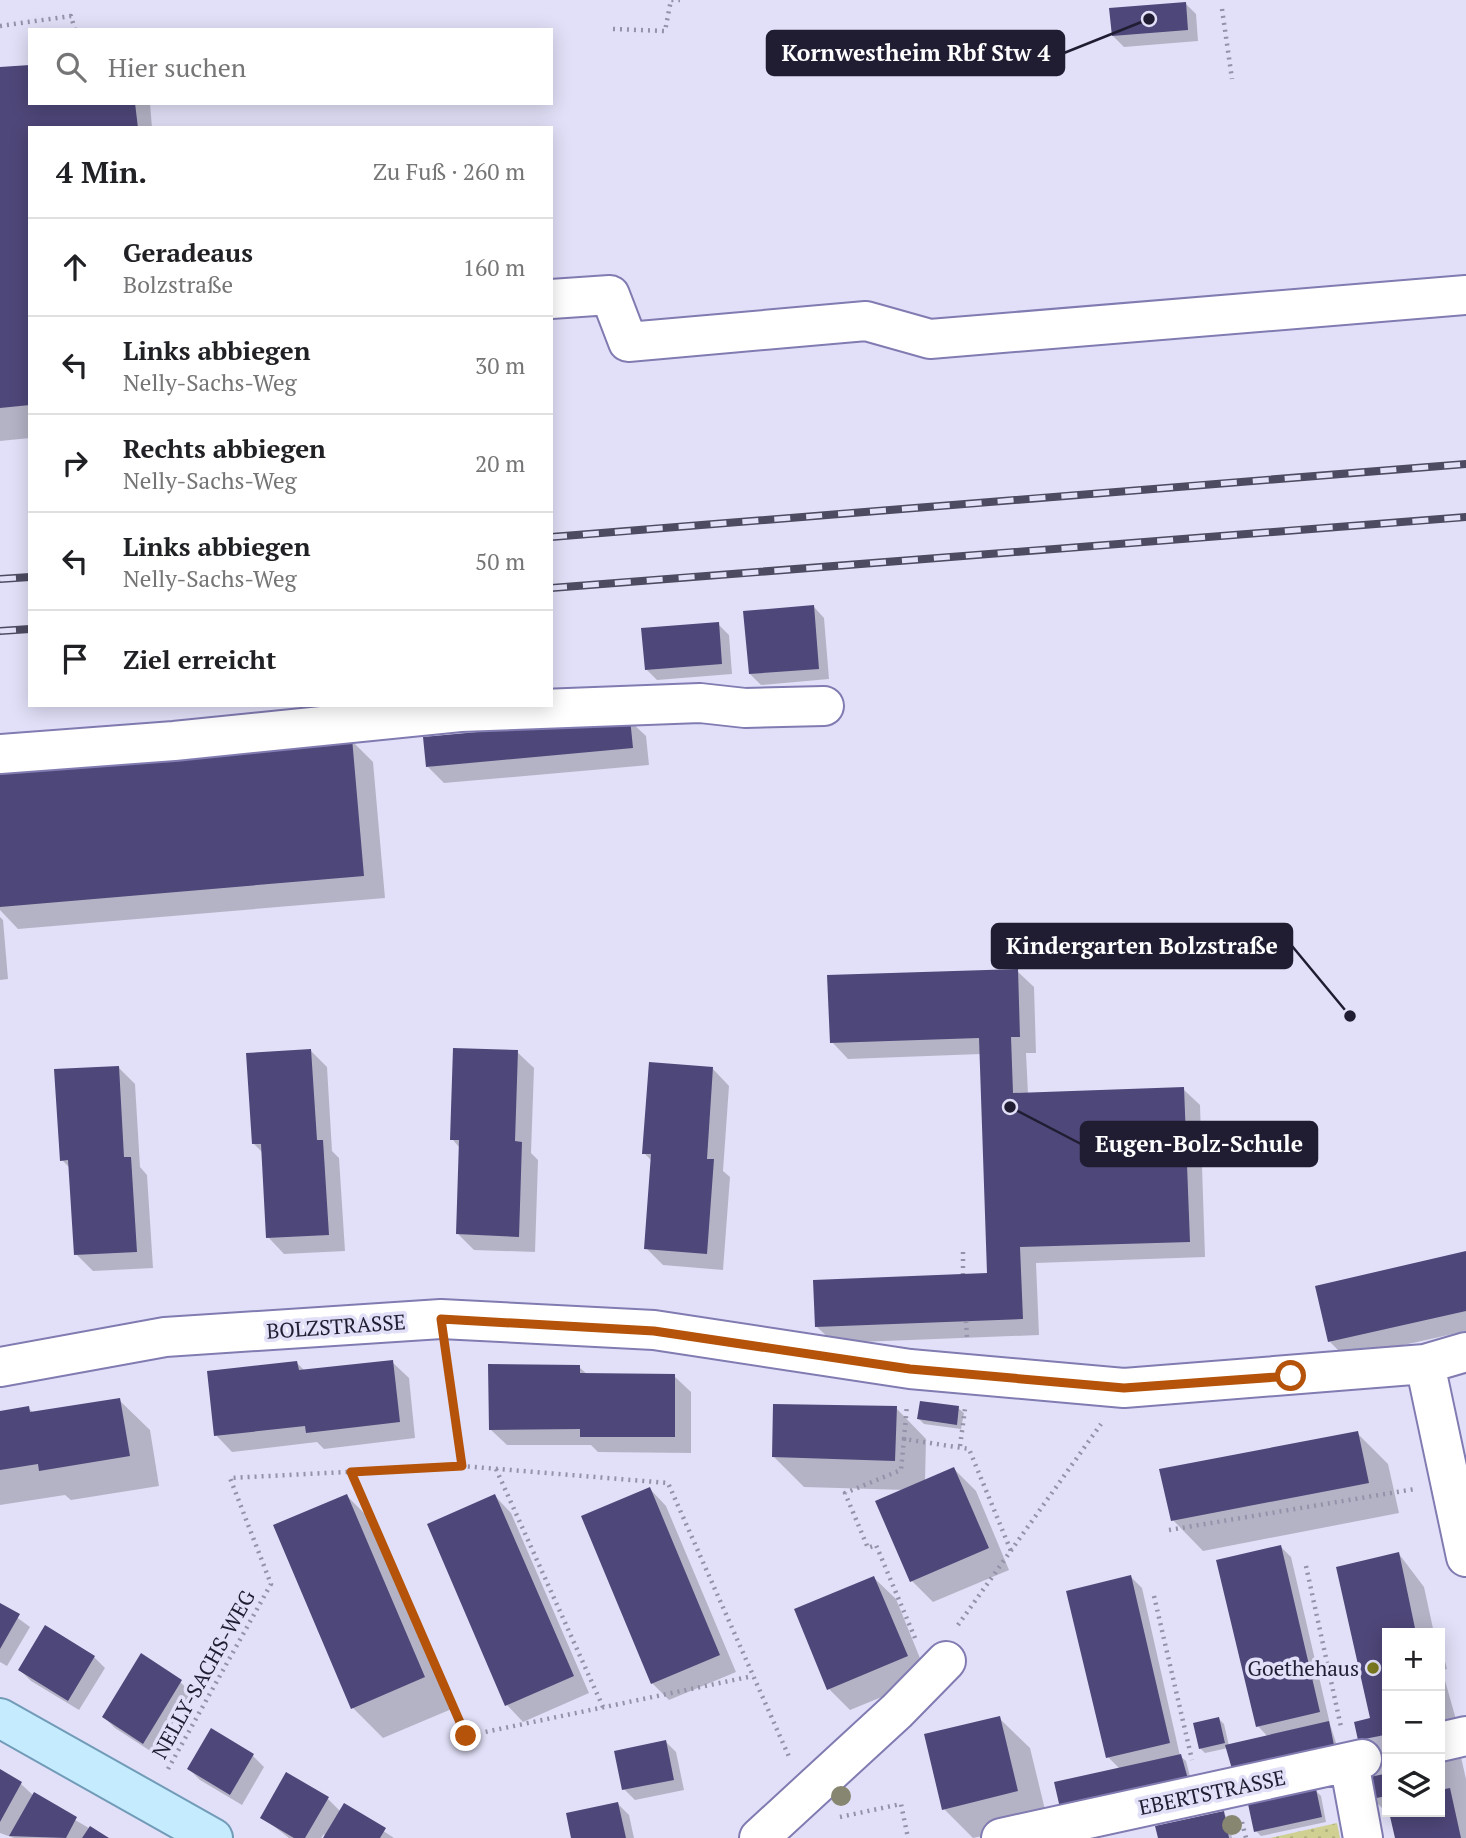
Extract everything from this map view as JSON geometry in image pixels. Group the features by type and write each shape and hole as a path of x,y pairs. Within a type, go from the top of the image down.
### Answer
{"main road":[{"path":"0,1718 213,1838"}],"street":[{"path":"553,299 610,295 628,342 866,321 930,339 1466,295"},
{"path":"0,754 174,741 460,712 700,703 745,708 824,706"},
{"name":"BOLZSTRASSE","path":"0,1367 164,1337 441,1319 654,1331 910,1369 1124,1388 1425,1364 1466,1352"},
{"path":"1425,1364 1466,1557"},
{"path":"759,1838 897,1711 946,1661"},
{"path":"1445,1741 1466,1736"},
{"path":"1356,1761 1363,1838"},
{"name":"EBERTSTRASSE","path":"1001,1838 1077,1830 1201,1794 1356,1761"}],"path":[{"path":"613,29 665,31 671,0 680,0"},
{"path":"1222,9 1232,79"},
{"path":"0,26 71,16 74,28"},
{"path":"962,1252 963,1274"},
{"path":"441,1319 462,1466"},
{"path":"959,1625 1124,1388"},
{"path":"913,1633 876,1545 868,1548 845,1493 901,1469 904,1439 969,1450 1010,1552"},
{"name":"NELLY-SACHS-WEG","path":"150,1802 271,1584 230,1478 462,1466 668,1483 805,1793"},
{"path":"496,1469 603,1707"},
{"path":"351,1472 466,1736 753,1676"},
{"path":"1169,1530 1450,1482"},
{"path":"1306,1566 1356,1761"},
{"path":"1154,1596 1201,1794"},
{"path":"835,1818 901,1804 908,1838"}],"green space":[{"path":"1337,1823 1340,1838 1270,1838"}],"building":[{"path":"1186,2 1188,30 1112,36 1109,8"},
{"path":"28,65 28,105 135,105 138,126 28,126 28,405 0,408 0,67"},
{"path":"814,605 819,669 749,674 743,611"},
{"path":"719,622 722,664 645,670 641,628"},
{"path":"630,718 633,748 426,767 423,737"},
{"path":"352,738 364,876 0,907 0,768"},
{"path":"1018,969 1020,1037 1011,1037 1013,1093 1184,1087 1190,1242 1020,1247 1023,1319 815,1327 813,1280 987,1273 979,1038 830,1043 827,975"},
{"path":"453,1048 518,1050 515,1141 522,1142 519,1237 456,1234 459,1140 450,1140"},
{"path":"311,1049 317,1140 323,1140 329,1235 266,1238 261,1144 252,1144 246,1053"},
{"path":"649,1062 713,1067 707,1159 714,1159 707,1254 644,1249 651,1154 642,1154"},
{"path":"119,1066 124,1157 131,1157 137,1252 74,1255 68,1160 60,1161 54,1069"},
{"path":"1466,1251 1466,1311 1328,1342 1315,1286"},
{"path":"393,1360 400,1422 306,1433 305,1426 214,1436 207,1371 297,1361 299,1370"},
{"path":"488,1364 580,1365 580,1373 675,1374 675,1437 580,1437 580,1429 489,1430"},
{"path":"120,1398 130,1456 39,1471 38,1464 0,1470 0,1411 29,1406 30,1412"},
{"path":"920,1401 959,1406 957,1425 917,1419"},
{"path":"773,1404 897,1406 895,1461 772,1457"},
{"path":"1358,1431 1369,1483 1171,1521 1159,1469"},
{"path":"954,1467 989,1548 910,1582 875,1501"},
{"path":"650,1487 720,1655 651,1684 581,1516"},
{"path":"347,1494 425,1677 351,1709 273,1525"},
{"path":"495,1494 574,1676 505,1706 427,1524"},
{"path":"1281,1545 1320,1712 1256,1727 1216,1560"},
{"name":"Goethehaus","path":"1399,1552 1415,1628 1382,1628 1382,1797 1371,1799 1354,1722 1370,1718 1336,1567"},
{"path":"1131,1575 1170,1743 1106,1758 1066,1591"},
{"path":"874,1576 908,1656 827,1690 794,1609"},
{"path":"0,1603 20,1614 0,1649"},
{"path":"45,1625 95,1656 68,1701 18,1670"},
{"path":"141,1653 182,1680 143,1744 102,1717"},
{"path":"1000,1716 1018,1791 942,1810 924,1734"},
{"path":"1219,1717 1225,1743 1199,1749 1193,1723"},
{"path":"1329,1721 1334,1745 1232,1769 1225,1745"},
{"path":"211,1728 254,1754 230,1795 187,1769"},
{"path":"666,1740 674,1780 622,1790 614,1751"},
{"path":"1181,1754 1188,1779 1060,1808 1054,1782"},
{"path":"0,1769 22,1782 0,1822"},
{"path":"286,1772 329,1797 305,1838 294,1838 260,1818"},
{"path":"1450,1788 1461,1838 1395,1838 1390,1817 1445,1817 1445,1789"},
{"path":"1316,1789 1322,1817 1254,1832 1248,1804"},
{"path":"34,1792 77,1817 66,1838 9,1836"},
{"path":"618,1802 626,1838 571,1838 566,1813"},
{"path":"344,1803 386,1828 380,1838 323,1838"},
{"path":"1224,1811 1229,1838 1158,1838 1155,1826"},
{"path":"90,1826 109,1838 82,1838"}],"tunnel":[{"path":"1362,1759 1382,1755"}],"railway":[{"path":"553,537 1466,464"},
{"path":"553,588 1466,517"},
{"path":"0,579 28,577"},
{"path":"0,631 28,629"}],"place":[{"name":"Kornwestheim Rbf Stw 4","path":"1149,19"},
{"name":"Kindergarten Bolzstraße","path":"1350,1016"},
{"name":"Eugen-Bolz-Schule","path":"1010,1107"},
{"name":"Goethehaus","path":"1373,1668"}],"route":[{"path":"466,1736 351,1472 462,1466 441,1319 654,1331 910,1369 1124,1388 1291,1376"}]}
